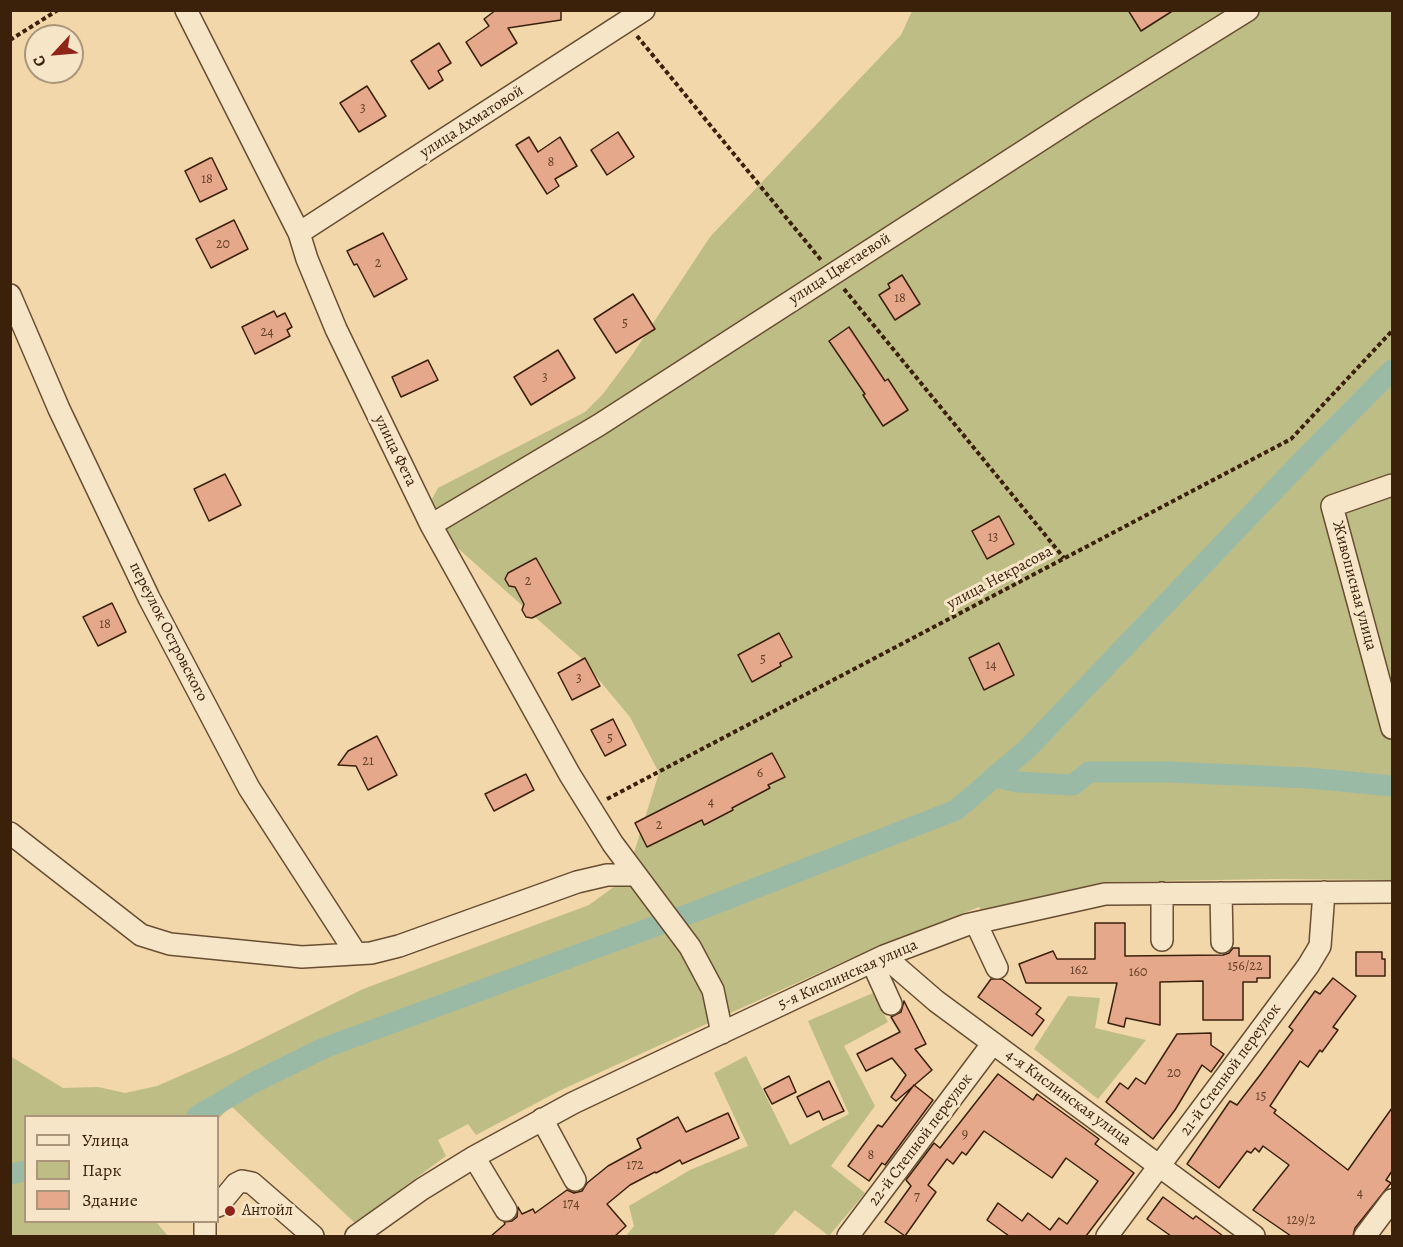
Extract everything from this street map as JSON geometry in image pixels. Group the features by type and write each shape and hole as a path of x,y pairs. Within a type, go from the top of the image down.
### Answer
{"street":[{"name":"улица Фета","path":"186,10 300,233 336,329 431,525 570,775 635,875 690,947 713,990 722,1033"},
{"name":"улица Ахматовой","path":"300,233 644,10"},
{"name":"улица Цветаевой","path":"431,525 599,425 1079,115 1248,10"},
{"name":"переулок Островского","path":"10,295 59,410 149,598 249,788 354,952"},
{"name":"Живописная улица","path":"1392,485 1332,506 1392,728"},
{"path":"10,833 141,935 170,944 302,957 371,952 399,946 577,882 607,875 635,875"},
{"name":"21-й Степной переулок","path":"1107,1236 1308,966 1320,946 1324,892"},
{"name":"5-я Кислинская улица","path":"356,1236 422,1189 542,1119 878,959 976,923 1043,906 1105,894 1117,904 1162,894 1392,892"},
{"path":"1221,893 1222,942"},
{"path":"1162,894 1162,940"},
{"path":"976,923 997,968"},
{"path":"878,959 891,1004"},
{"name":"4-я Кислинская улица","path":"878,959 1254,1236"},
{"name":"22-й Степной переулок","path":"848,1236 993,1043"},
{"path":"542,1119 575,1180"},
{"path":"474,1157 506,1210"},
{"path":"219,1205 236,1184 243,1181 252,1183 313,1236"},
{"path":"1365,1236 1392,1200"}],"path":[{"path":"10,40 58,10"},
{"name":"улица Некрасова","path":"591,808 1291,439 1392,332"}],"green space":[{"path":"912,11 1392,11 1392,880 1272,879 1104,882 984,914 979,907 845,961 561,1090 476,1135 468,1124 438,1140 446,1156 355,1223 231,1106 219,1118 219,1115 24,1115 24,1171 11,1170 10,1056 63,1088 98,1087 125,1093 157,1086 235,1052 363,989 589,905 626,878 659,773 630,717 580,657 434,527 426,510 438,488 585,412 603,394 632,355 710,237 901,35"},
{"path":"873,993 888,1022 844,1046 875,1106 831,1166 865,1193 829,1236 795,1210 773,1236 626,1236 634,1226 629,1206 690,1170 748,1146 714,1073 746,1056 790,1145 849,1114 808,1021"},
{"path":"1068,996 1100,998 1095,1028 1146,1040 1098,1099 1034,1049"},
{"path":"24,1174 24,1223 157,1223 168,1236 11,1236 11,1178"}],"building":[{"path":"496,10 561,10 561,20 508,28 517,43 481,66 466,42 489,26 484,19"},
{"path":"1128,10 1174,10 1141,31"},
{"path":"439,43 451,63 438,71 443,80 429,89 411,61"},
{"path":"367,86 386,116 359,132 340,103"},
{"path":"618,132 634,157 607,175 591,150"},
{"path":"529,137 538,152 560,137 577,166 555,179 559,186 547,194 516,145"},
{"path":"210,158 227,189 200,202 185,171"},
{"path":"234,220 248,249 211,268 196,239"},
{"path":"383,233 407,279 374,297 357,264 354,265 347,251"},
{"path":"902,275 920,304 895,320 879,295 890,288 888,284"},
{"path":"633,294 655,329 616,353 594,319"},
{"path":"274,311 277,317 285,313 292,327 287,330 290,336 255,354 242,327"},
{"path":"849,327 885,381 888,379 908,410 883,426 863,395 865,394 829,341"},
{"path":"558,350 575,378 531,405 514,377"},
{"path":"428,360 438,380 401,397 392,377"},
{"path":"225,474 241,505 209,521 194,489"},
{"path":"999,516 1014,544 987,559 972,531"},
{"path":"536,558 561,603 532,618 526,617 522,610 524,604 515,587 509,586 505,579 508,573"},
{"path":"112,603 126,632 98,646 83,617"},
{"path":"779,633 792,657 780,663 781,666 752,682 738,655"},
{"path":"999,643 1014,675 984,690 969,658"},
{"path":"585,658 600,686 572,700 558,673"},
{"path":"613,719 626,745 605,756 591,730"},
{"path":"377,736 397,775 368,790 356,766 338,765 348,751"},
{"path":"772,753 785,777 768,785 770,788 732,808 733,810 704,825 702,820 647,847 635,823"},
{"path":"526,774 534,790 494,811 485,794"},
{"path":"1095,923 1125,923 1125,956 1223,955 1229,953 1233,948 1239,948 1239,956 1270,956 1270,978 1257,978 1257,982 1243,982 1243,1020 1203,1020 1203,981 1160,982 1160,1025 1126,1018 1124,1027 1108,1023 1117,983 1026,983 1019,964 1053,951 1057,959 1095,959"},
{"path":"1356,952 1382,952 1382,959 1385,959 1385,976 1356,976"},
{"path":"1333,978 1356,996 1333,1027 1338,1030 1322,1052 1320,1050 1308,1067 1300,1061 1270,1106 1276,1110 1274,1113 1348,1170 1392,1108 1392,1171 1386,1180 1391,1183 1355,1228 1353,1236 1291,1236 1253,1210 1289,1165 1263,1146 1259,1152 1255,1148 1251,1153 1247,1151 1219,1188 1187,1164 1230,1101 1237,1105 1260,1075 1293,1030 1289,1027 1315,991 1320,994"},
{"path":"991,979 1002,979 1041,1008 1036,1014 1044,1020 1032,1036 978,997"},
{"path":"904,1001 926,1044 915,1049 932,1070 896,1101 891,1097 906,1075 892,1058 866,1071 857,1054 900,1032 891,1017 901,1012"},
{"path":"1211,1033 1211,1045 1224,1054 1211,1072 1202,1065 1175,1110 1153,1139 1106,1102 1120,1083 1128,1089 1136,1078 1145,1084 1177,1034"},
{"path":"998,1074 1033,1100 1037,1094 1084,1128 1099,1139 1095,1144 1134,1173 1086,1236 1009,1236 987,1220 998,1203 1022,1221 1028,1213 1050,1230 1059,1218 1067,1224 1098,1181 1066,1158 1052,1178 984,1131 966,1155 962,1152 953,1164 947,1159 928,1185 936,1192 905,1236 885,1222 911,1186 906,1180 934,1143 940,1148"},
{"path":"789,1076 796,1092 772,1104 764,1089"},
{"path":"829,1081 844,1111 823,1120 819,1111 807,1117 797,1097"},
{"path":"914,1085 933,1100 885,1165 882,1163 869,1181 848,1166 878,1125 882,1127"},
{"path":"728,1113 739,1138 682,1164 680,1160 655,1172 630,1185 607,1204 626,1226 615,1236 491,1236 505,1224 504,1222 512,1221 517,1217 518,1207 522,1214 533,1209 535,1213 567,1190 574,1193 582,1191 587,1183 608,1166 641,1148 637,1139 678,1117 686,1132"},
{"path":"1163,1197 1193,1219 1196,1216 1223,1236 1171,1236 1147,1219"}],"waterway":[{"path":"199,1115 253,1083 324,1048 702,909 956,810 1028,748 1392,370"},
{"path":"998,775 999,778 1018,782 1073,785 1089,772 1168,772 1309,778 1392,786"},
{"path":"10,1174 24,1171"}],"place":[{"name":"Антойл","path":"230,1211"}]}
